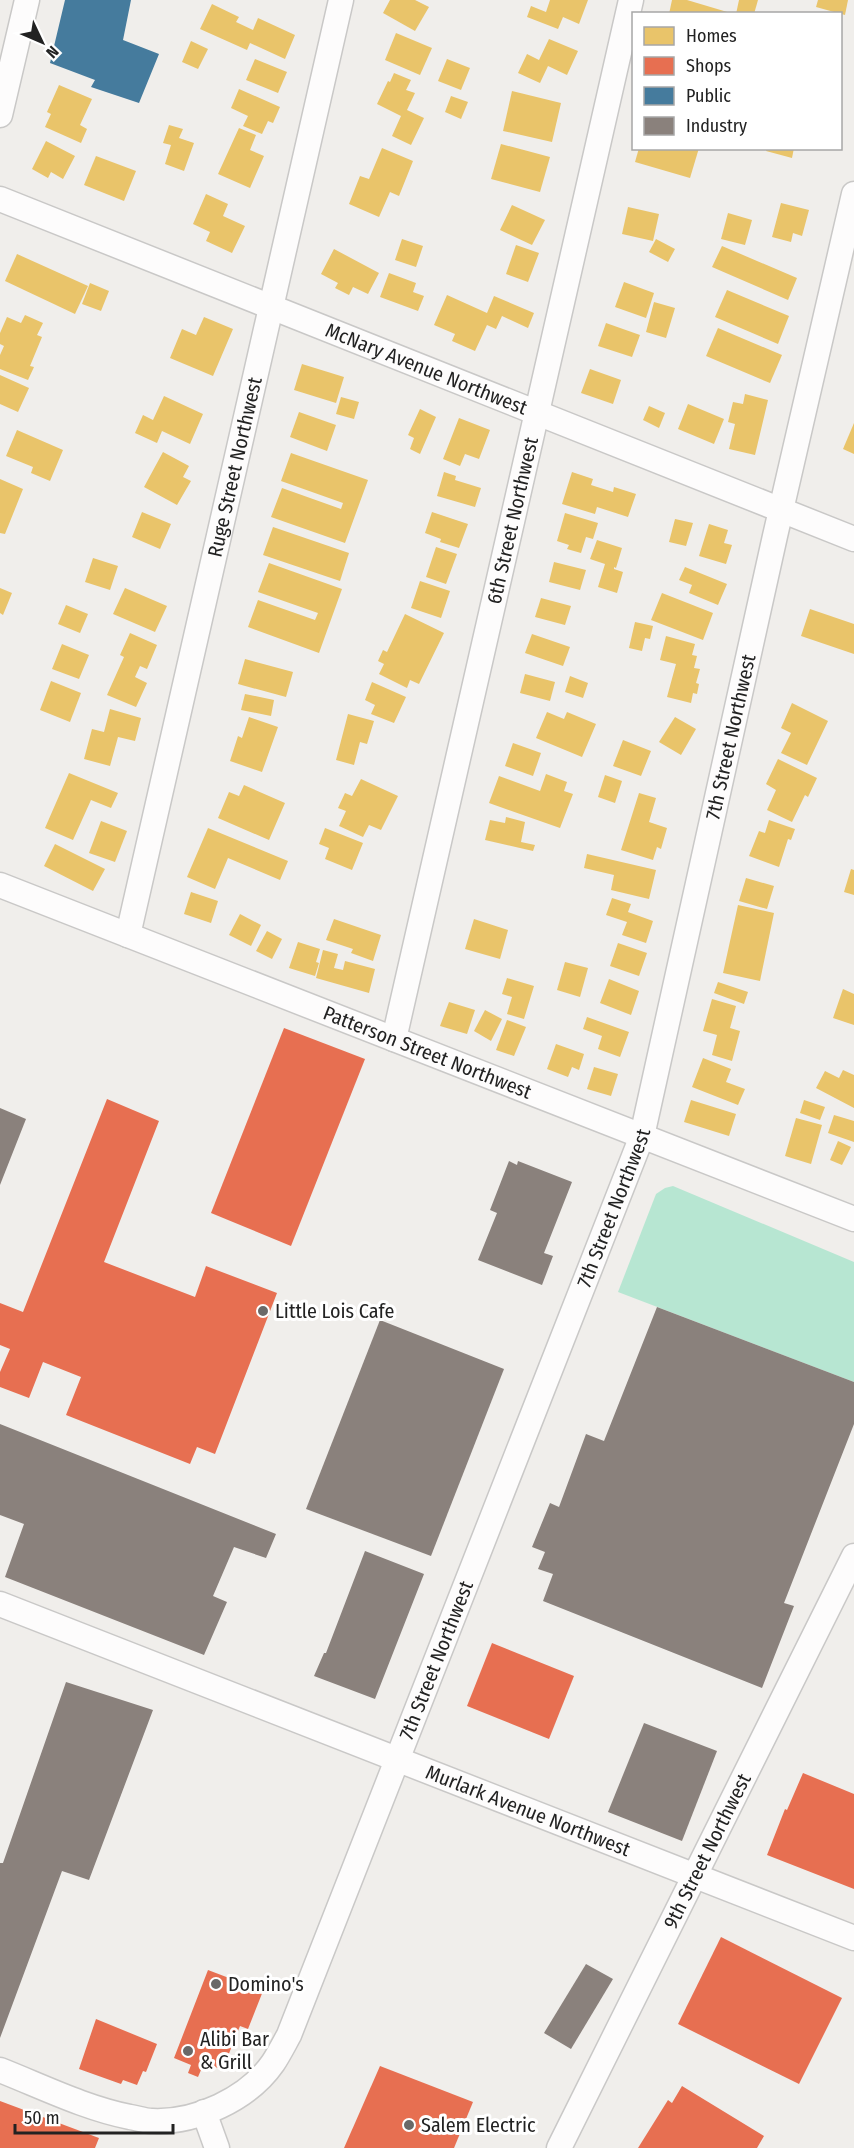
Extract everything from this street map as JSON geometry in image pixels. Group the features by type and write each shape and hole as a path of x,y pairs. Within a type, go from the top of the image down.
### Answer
{"street":[{"path":"0,115 27,0"},
{"name":"Ruge Street Northwest","path":"128,935 341,0"},
{"name":"6th Street Northwest","path":"394,1039 631,0"},
{"name":"7th Street Northwest","path":"0,2070 104,2112 153,2121 180,2118 204,2112 230,2101 253,2084 272,2064 289,2035 642,1136 781,510 854,194"},
{"name":"McNary Avenue Northwest","path":"0,199 854,539"},
{"name":"Patterson Street Northwest","path":"0,885 854,1219"},
{"name":"9th Street Northwest","path":"559,2148 854,1556"},
{"name":"Murlark Avenue Northwest","path":"0,1604 854,1938"},
{"path":"204,2112 217,2148"}],"green space":[{"path":"673,1186 854,1262 854,1382 618,1292 656,1194"}],"building: Homes":[{"path":"390,0 415,0 429,7 415,31 383,13"},
{"path":"550,0 588,0 579,24 563,17 558,29 527,17 531,6 546,12"},
{"path":"672,0 687,0 727,12 669,12"},
{"path":"739,0 758,0 755,12 736,12"},
{"path":"818,0 848,0 845,15 842,12 816,7"},
{"path":"212,4 239,17 236,22 253,30 258,18 295,35 285,59 250,43 247,50 200,29"},
{"path":"396,33 432,48 420,75 385,60"},
{"path":"549,39 578,51 567,75 548,66 540,83 518,73 527,54 539,60"},
{"path":"191,41 208,49 198,69 182,62"},
{"path":"255,59 287,72 278,93 246,80"},
{"path":"447,59 470,68 461,90 438,81"},
{"path":"394,73 411,80 406,90 415,93 407,110 424,118 411,145 392,136 401,116 377,104"},
{"path":"59,85 92,99 80,125 87,129 81,143 45,127 51,114 47,112"},
{"path":"239,89 280,107 273,123 268,121 262,134 243,126 248,116 231,108"},
{"path":"512,91 561,103 552,142 503,131"},
{"path":"451,96 468,102 461,119 445,112"},
{"path":"169,125 183,129 179,138 194,143 184,171 165,164 171,145 163,143"},
{"path":"239,128 256,135 250,150 264,156 250,188 218,174"},
{"path":"46,141 75,156 63,179 51,172 48,178 32,169"},
{"path":"501,144 550,157 540,192 491,179"},
{"path":"382,148 413,161 399,196 390,192 379,217 349,204 360,176 369,179"},
{"path":"638,150 698,150 690,178 635,162"},
{"path":"766,150 794,150 792,158"},
{"path":"96,156 136,171 124,201 84,185"},
{"path":"206,194 228,204 223,216 245,226 232,253 206,241 210,232 193,224"},
{"path":"781,203 809,210 802,236 793,233 791,242 772,237"},
{"path":"512,205 545,220 532,245 500,230"},
{"path":"628,207 659,214 653,241 622,234"},
{"path":"728,213 752,220 745,245 721,239"},
{"path":"402,239 423,246 416,267 395,260"},
{"path":"656,239 675,249 668,262 649,252"},
{"path":"516,245 539,253 528,282 506,274"},
{"path":"722,246 797,278 788,300 712,267"},
{"path":"334,249 379,273 368,294 353,287 349,295 335,288 338,283 321,274"},
{"path":"17,254 88,286 75,314 5,281"},
{"path":"389,273 416,283 413,292 424,296 418,311 380,297"},
{"path":"624,282 654,293 646,318 615,307"},
{"path":"90,283 109,291 101,311 82,304"},
{"path":"727,290 789,316 778,344 715,317"},
{"path":"447,295 487,313 494,296 534,313 528,328 502,316 496,329 487,325 475,351 452,341 455,334 434,325"},
{"path":"654,302 675,308 666,338 646,332"},
{"path":"25,315 43,323 37,335 42,337 30,366 34,367 28,380 0,369 0,355 4,346 0,344 0,333 7,317 21,323"},
{"path":"204,317 233,329 213,376 170,358 182,329 196,335"},
{"path":"606,323 640,335 632,357 598,346"},
{"path":"718,328 782,355 770,383 706,356"},
{"path":"302,364 344,377 336,403 294,390"},
{"path":"590,369 621,380 613,404 581,393"},
{"path":"0,375 29,388 18,412 0,404"},
{"path":"745,394 768,400 755,455 729,449 735,424 728,422 733,402 743,404"},
{"path":"164,396 203,414 190,444 162,431 157,443 135,433 143,415 153,420"},
{"path":"341,397 359,402 354,419 336,414"},
{"path":"688,404 724,419 714,444 678,429"},
{"path":"649,406 665,413 659,428 643,420"},
{"path":"420,409 436,417 420,454 410,449 414,438 408,435"},
{"path":"299,412 336,425 327,451 290,437"},
{"path":"459,418 490,430 479,459 465,454 460,466 443,459"},
{"path":"854,423 854,454 843,449"},
{"path":"17,430 63,450 50,481 31,473 33,467 6,456"},
{"path":"163,452 189,466 183,477 191,481 177,505 144,487"},
{"path":"291,453 368,480 345,543 271,517 282,488 341,509 343,503 281,481"},
{"path":"444,472 456,476 455,480 481,488 475,507 437,496"},
{"path":"572,472 593,479 591,485 613,492 614,487 636,494 628,517 597,507 595,514 562,504"},
{"path":"0,479 23,489 5,534 0,533"},
{"path":"142,512 171,524 160,549 132,537"},
{"path":"432,512 468,524 459,548 440,542 441,539 425,533"},
{"path":"565,513 598,523 593,539 586,537 581,553 567,549 569,545 557,541"},
{"path":"675,519 693,523 686,546 669,542"},
{"path":"709,524 728,530 724,543 732,545 726,564 699,556"},
{"path":"273,527 349,553 340,581 263,555"},
{"path":"597,540 622,548 616,568 614,567 623,572 617,593 598,587 605,564 590,559"},
{"path":"436,547 457,554 446,584 426,577"},
{"path":"93,558 118,566 110,590 85,582"},
{"path":"554,562 586,570 580,590 549,582"},
{"path":"269,563 342,589 319,653 248,627 258,600 315,620 318,613 258,592"},
{"path":"685,567 727,584 718,605 689,593 692,585 679,580"},
{"path":"420,581 450,591 441,618 411,608"},
{"path":"0,588 12,593 3,615 0,613"},
{"path":"125,588 167,606 155,632 113,614"},
{"path":"662,593 713,613 703,640 651,620"},
{"path":"541,598 571,606 565,625 535,617"},
{"path":"66,605 88,614 80,633 58,624"},
{"path":"810,609 854,624 854,654 801,636"},
{"path":"405,614 444,633 419,684 410,680 407,688 379,674 384,664 378,661 383,650 387,652"},
{"path":"635,622 653,626 650,639 645,638 642,651 629,648"},
{"path":"130,633 157,645 147,669 140,666 135,677 147,683 136,707 107,695 124,657 120,655"},
{"path":"532,634 570,647 563,666 525,653"},
{"path":"666,636 695,644 692,655 697,656 694,668 700,669 696,683 699,684 697,694 693,693 691,703 667,697 676,664 660,660"},
{"path":"62,644 89,655 79,679 52,669"},
{"path":"245,659 293,672 286,697 238,684"},
{"path":"525,674 555,682 550,701 520,693"},
{"path":"570,676 588,683 583,698 565,692"},
{"path":"51,681 81,693 70,722 40,710"},
{"path":"372,682 406,697 394,723 371,714 375,705 365,700"},
{"path":"245,694 274,700 271,716 241,710"},
{"path":"792,703 828,721 807,765 781,753 791,733 781,728"},
{"path":"110,709 141,718 135,741 118,737 110,766 84,759 92,729 104,732"},
{"path":"547,712 564,719 567,712 596,724 582,757 536,738"},
{"path":"348,714 374,721 367,744 360,742 354,765 336,760"},
{"path":"249,717 278,727 262,772 230,761 238,736 242,738"},
{"path":"675,717 696,729 681,755 659,742"},
{"path":"623,740 651,751 641,776 613,766"},
{"path":"513,743 541,753 533,776 505,766"},
{"path":"778,759 817,778 808,797 805,795 792,822 767,810 776,790 766,784"},
{"path":"69,773 118,793 111,808 91,800 73,840 45,828"},
{"path":"546,774 567,782 564,791 573,794 560,828 489,803 499,776 540,791"},
{"path":"605,775 622,781 615,803 598,797"},
{"path":"361,779 398,796 381,830 369,825 363,837 339,826 346,811 338,808 345,793 352,796"},
{"path":"244,785 285,803 269,840 218,818 229,792 239,796"},
{"path":"639,793 656,798 649,822 667,828 661,849 657,847 653,860 621,850"},
{"path":"506,817 525,822 521,842 535,845 533,851 485,840 490,820 505,823"},
{"path":"769,820 795,829 791,840 788,839 779,867 749,856 759,831 765,833"},
{"path":"101,821 127,831 115,862 89,853"},
{"path":"208,828 288,861 280,880 228,858 215,889 187,877"},
{"path":"325,828 363,843 352,870 325,859 329,848 319,844"},
{"path":"55,844 105,869 93,891 44,866"},
{"path":"587,854 656,870 649,899 611,890 614,875 584,868"},
{"path":"851,869 854,870 854,895 844,892"},
{"path":"746,878 774,886 767,909 739,901"},
{"path":"191,892 218,901 211,923 184,914"},
{"path":"612,898 631,904 628,912 653,921 646,943 622,935 627,922 606,915"},
{"path":"738,905 774,913 760,981 723,973"},
{"path":"240,914 261,925 251,946 229,935"},
{"path":"334,919 381,935 373,961 351,953 353,949 326,940"},
{"path":"474,919 508,930 500,959 465,949"},
{"path":"267,931 282,939 272,959 256,951"},
{"path":"298,942 320,949 315,976 289,968"},
{"path":"618,943 647,953 639,976 610,966"},
{"path":"323,950 338,954 334,968 343,970 345,961 375,969 369,993 316,978"},
{"path":"565,962 588,968 580,997 557,990"},
{"path":"507,978 534,986 524,1019 507,1014 512,997 502,994"},
{"path":"609,979 639,991 631,1015 600,1003"},
{"path":"718,982 748,992 744,1004 714,993"},
{"path":"843,989 854,994 854,1025 833,1018"},
{"path":"712,999 736,1006 730,1028 740,1031 732,1061 712,1055 717,1035 703,1031"},
{"path":"449,1002 475,1010 467,1034 440,1026"},
{"path":"485,1010 502,1019 491,1041 474,1031"},
{"path":"587,1017 629,1032 620,1057 598,1049 602,1036 583,1029"},
{"path":"507,1020 526,1027 514,1056 496,1050"},
{"path":"556,1044 584,1054 579,1070 572,1067 568,1077 547,1069"},
{"path":"703,1058 731,1069 726,1082 745,1089 738,1105 692,1087"},
{"path":"594,1067 618,1074 611,1096 587,1089"},
{"path":"843,1070 854,1075 854,1108 816,1088 825,1071 839,1078"},
{"path":"691,1100 736,1114 729,1136 684,1122"},
{"path":"804,1100 825,1107 820,1120 800,1113"},
{"path":"834,1115 854,1121 854,1142 828,1133"},
{"path":"796,1118 822,1125 811,1164 785,1156"},
{"path":"838,1141 851,1147 842,1165 830,1160"}],"building: Shops":[{"path":"284,1028 365,1059 291,1246 211,1213"},
{"path":"107,1099 159,1121 104,1262 195,1297 206,1266 277,1293 215,1454 197,1447 190,1464 66,1415 81,1377 43,1362 29,1398 0,1387 0,1372 10,1349 0,1345 0,1303 23,1312"},
{"path":"492,1643 574,1676 549,1739 467,1706"},
{"path":"803,1773 854,1794 854,1889 767,1855 785,1809 787,1810"},
{"path":"721,1937 842,1998 799,2084 678,2024"},
{"path":"208,1970 263,1991 248,2029 240,2026 228,2056 223,2054 218,2068 204,2063 198,2077 188,2073 191,2065 174,2058"},
{"path":"96,2019 157,2044 146,2072 143,2071 137,2085 123,2080 121,2084 79,2069"},
{"name":"Salem Electric","path":"380,2066 473,2102 454,2148 344,2148"},
{"path":"682,2086 764,2136 757,2148 638,2148 668,2100 672,2103"},
{"path":"0,2101 99,2138 95,2148 0,2148"}],"building: Public":[{"path":"65,0 131,0 123,40 159,54 139,103 91,87 95,80 50,63"}],"building: Industry":[{"path":"0,1108 26,1119 0,1185"},
{"path":"509,1161 517,1165 518,1161 572,1182 544,1253 553,1256 542,1285 478,1260 497,1213 490,1210"},
{"path":"657,1307 854,1382 854,1424 784,1603 794,1606 762,1688 543,1601 553,1574 538,1569 545,1552 532,1547 550,1503 559,1507 586,1434 604,1441"},
{"path":"380,1320 504,1369 431,1556 306,1509"},
{"path":"0,1424 276,1534 266,1558 234,1547 213,1596 227,1602 204,1655 5,1577 24,1524 0,1515"},
{"path":"365,1551 424,1574 375,1699 314,1676 326,1653"},
{"path":"66,1682 153,1710 89,1880 62,1871 0,2038 0,1863 3,1863"},
{"path":"644,1723 717,1751 682,1841 608,1812"},
{"path":"586,1964 613,1979 571,2049 544,2033"}],"place":[{"name":"Little Lois Cafe","path":"263,1311"},
{"name":"Domino's","path":"216,1984"},
{"name":"Alibi Bar & Grill","path":"188,2051"},
{"name":"Salem Electric","path":"409,2125"}]}
